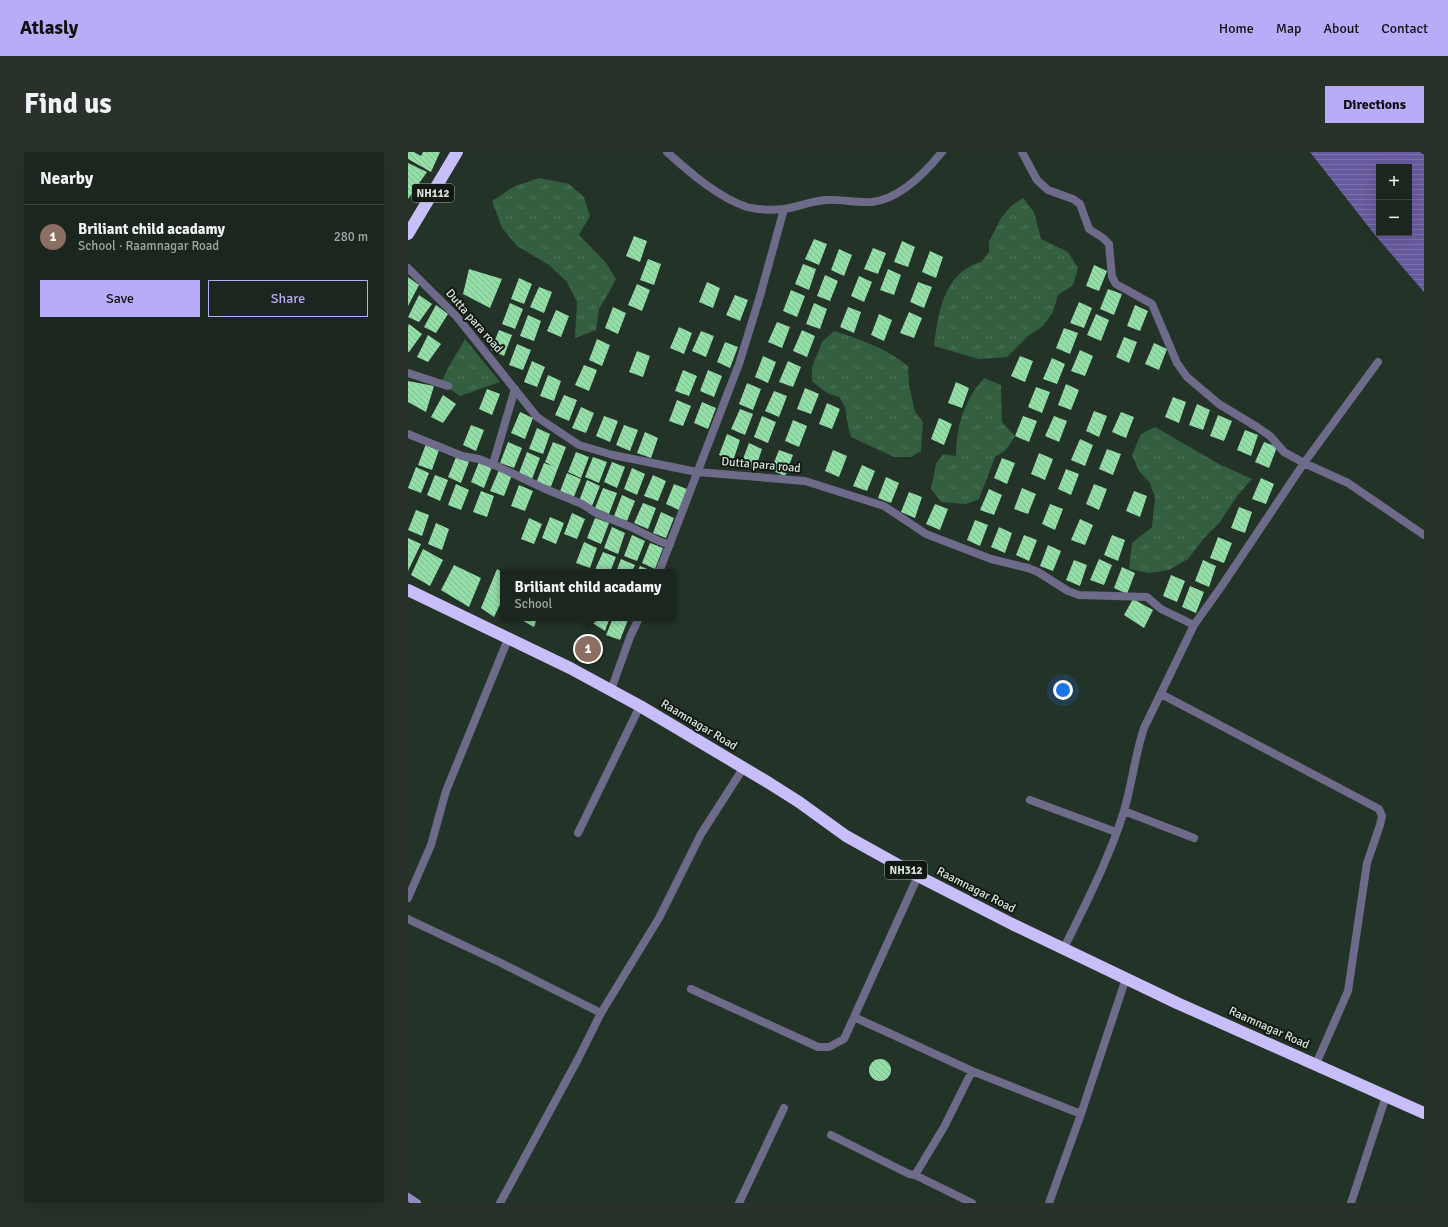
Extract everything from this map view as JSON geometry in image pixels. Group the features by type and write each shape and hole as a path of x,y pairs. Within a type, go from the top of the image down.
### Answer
{"highway":[{"name":"NH112","path":"408,234 457,152"},
{"name":"Raamnagar Road","path":"408,590 508,638 640,706 744,767 799,802 846,836 918,876 1012,924 1237,1030 1424,1113"}],"street":[{"path":"667,152 702,181 726,197 748,207 760,208 784,208 819,200 871,202 888,199 898,194 930,166 942,152"},
{"path":"1022,152 1037,180 1048,190 1073,199 1080,204 1088,229 1110,244 1112,277 1116,284 1152,304 1177,363 1187,377 1219,404 1258,427 1270,436 1284,452 1348,483 1424,535"},
{"path":"660,569 739,364 760,296 784,208"},
{"name":"Dutta para road","path":"408,268 457,317 537,416 579,445 613,455 697,472 805,481 884,506 926,534 991,559 1038,572 1068,591 1079,595 1147,597 1162,609 1194,625"},
{"path":"1064,948 1102,870 1124,811 1144,728 1194,625 1304,463 1378,362"},
{"path":"408,373 448,386"},
{"path":"493,464 515,389"},
{"path":"408,434 462,456 479,459 493,464 543,488 582,504 598,514 631,527 659,542 670,545"},
{"path":"611,690 630,637 638,621"},
{"path":"408,898 431,845 446,791 508,638"},
{"path":"1161,694 1379,809 1382,816 1366,871 1348,991 1316,1064"},
{"path":"578,833 640,706"},
{"path":"500,1203 601,1014 659,918 701,834 744,767"},
{"path":"1030,800 1116,832"},
{"path":"1124,811 1194,838"},
{"path":"691,989 818,1047 829,1047 844,1039 918,876"},
{"path":"408,919 499,962 601,1014"},
{"path":"1049,1203 1081,1114 1126,978"},
{"path":"854,1017 972,1071 1081,1114"},
{"path":"915,1175 944,1127 972,1071"},
{"path":"1351,1203 1386,1096"},
{"path":"739,1203 784,1108"},
{"path":"831,1136 972,1203"},
{"path":"408,1197 417,1203"}],"green space":[{"path":"539,178 569,184 584,197 590,216 579,235 606,263 616,279 599,309 596,330 575,338 577,302 567,282 549,265 517,246 502,228 492,201 515,186"},
{"path":"1023,198 1034,212 1041,239 1068,252 1078,268 1073,285 1058,295 1053,312 1043,326 1028,336 1007,357 979,359 934,346 941,308 945,295 951,284 969,267 981,262 989,252 989,242 1001,218 1012,205"},
{"path":"834,331 863,341 892,354 908,366 909,385 915,412 923,422 921,451 911,457 894,457 851,437 845,407 839,397 827,393 812,381 812,367 822,342"},
{"path":"465,339 500,382 460,396 441,383"},
{"path":"984,378 1001,385 1002,422 1015,436 1006,450 995,457 979,499 966,504 941,502 931,489 936,464 943,454 956,456 961,417 974,391"},
{"path":"1155,427 1219,464 1252,479 1237,496 1220,522 1204,538 1188,559 1169,570 1149,573 1129,569 1132,543 1152,527 1155,498 1150,483 1139,471 1132,455 1141,434"}],"shaded area":[{"path":"1310,152 1420,152 1424,155 1424,292 1375,235"}],"building":[{"path":"408,152 414,152 421,156 423,152 440,152 431,172 408,159"},
{"path":"408,163 427,172 408,199"},
{"path":"634,236 647,241 640,262 626,256"},
{"path":"814,239 827,244 819,265 805,259"},
{"path":"902,241 915,247 908,267 894,262"},
{"path":"873,248 886,253 878,274 864,269"},
{"path":"839,249 852,255 844,276 831,270"},
{"path":"930,251 943,257 936,278 922,272"},
{"path":"648,259 661,264 654,285 640,280"},
{"path":"803,264 816,269 809,290 795,284"},
{"path":"1094,265 1107,271 1099,291 1086,286"},
{"path":"469,269 502,279 490,308 463,294"},
{"path":"888,269 901,275 894,295 880,290"},
{"path":"825,275 838,281 830,301 817,296"},
{"path":"859,276 872,282 864,302 851,296"},
{"path":"408,277 419,285 408,306"},
{"path":"519,278 532,284 524,304 511,299"},
{"path":"707,282 720,288 713,308 699,302"},
{"path":"918,282 932,287 924,308 910,302"},
{"path":"637,284 650,290 642,311 628,305"},
{"path":"539,287 552,292 544,313 530,307"},
{"path":"1108,289 1122,294 1114,315 1100,309"},
{"path":"791,290 805,296 797,317 783,311"},
{"path":"419,295 432,304 419,322 408,317"},
{"path":"735,295 748,300 740,321 726,315"},
{"path":"1079,302 1092,308 1084,328 1070,323"},
{"path":"510,303 523,309 515,329 502,324"},
{"path":"814,303 827,309 820,329 806,324"},
{"path":"436,305 448,314 436,333 424,327"},
{"path":"1135,305 1148,311 1140,331 1127,326"},
{"path":"613,307 626,313 618,334 605,328"},
{"path":"848,307 861,312 854,333 840,327"},
{"path":"556,310 569,316 561,337 547,331"},
{"path":"909,312 922,318 914,338 900,333"},
{"path":"879,314 892,320 884,341 871,335"},
{"path":"1096,314 1109,320 1101,341 1087,335"},
{"path":"528,315 541,321 534,341 520,336"},
{"path":"777,322 790,327 782,348 768,342"},
{"path":"409,324 422,334 408,352 408,326"},
{"path":"679,327 692,333 684,354 670,348"},
{"path":"1064,328 1078,333 1070,354 1056,348"},
{"path":"499,330 512,335 504,356 491,350"},
{"path":"802,330 815,336 807,357 793,351"},
{"path":"701,331 714,336 706,357 692,351"},
{"path":"428,335 441,344 428,362 417,357"},
{"path":"1124,337 1137,342 1129,363 1116,357"},
{"path":"597,339 610,345 602,366 589,360"},
{"path":"725,342 738,347 730,368 717,362"},
{"path":"1154,343 1167,349 1159,370 1145,364"},
{"path":"517,344 531,350 523,370 509,365"},
{"path":"1080,350 1093,356 1085,376 1071,371"},
{"path":"637,351 650,356 643,377 629,372"},
{"path":"763,356 776,362 768,383 755,377"},
{"path":"1020,356 1033,361 1025,382 1011,376"},
{"path":"1052,358 1065,364 1057,384 1043,379"},
{"path":"532,361 545,367 537,387 524,382"},
{"path":"788,361 801,367 793,387 779,382"},
{"path":"584,365 597,370 589,391 575,385"},
{"path":"683,370 697,376 689,396 675,391"},
{"path":"708,370 722,376 714,397 700,391"},
{"path":"548,375 561,381 554,401 540,396"},
{"path":"408,381 434,386 426,412 408,402"},
{"path":"956,382 969,388 962,408 948,403"},
{"path":"747,383 761,389 753,410 739,404"},
{"path":"1066,384 1079,390 1071,410 1058,405"},
{"path":"1036,387 1050,392 1042,413 1028,407"},
{"path":"805,388 819,394 811,414 797,409"},
{"path":"487,389 500,394 492,415 479,409"},
{"path":"774,391 787,396 779,417 765,411"},
{"path":"443,395 456,404 443,423 431,417"},
{"path":"564,395 577,400 569,421 555,415"},
{"path":"1173,397 1186,402 1179,423 1165,417"},
{"path":"677,400 691,406 683,426 669,421"},
{"path":"702,402 716,408 708,429 694,423"},
{"path":"827,403 840,409 832,429 819,424"},
{"path":"1197,404 1210,410 1203,430 1189,425"},
{"path":"581,407 594,413 586,433 572,428"},
{"path":"740,409 753,414 745,435 731,429"},
{"path":"1094,411 1107,416 1099,437 1086,431"},
{"path":"520,412 533,418 525,439 511,433"},
{"path":"1121,412 1134,417 1126,438 1112,432"},
{"path":"1218,415 1232,421 1224,441 1210,436"},
{"path":"604,416 618,421 610,442 596,436"},
{"path":"762,416 776,422 768,443 754,437"},
{"path":"1023,416 1037,421 1029,442 1015,436"},
{"path":"1054,416 1067,421 1059,442 1045,436"},
{"path":"939,418 952,424 944,445 931,439"},
{"path":"793,420 807,426 799,447 785,441"},
{"path":"471,425 484,430 476,451 463,445"},
{"path":"624,425 638,430 630,451 616,445"},
{"path":"537,428 550,434 543,454 529,449"},
{"path":"1245,430 1258,435 1251,456 1237,450"},
{"path":"645,432 658,438 651,458 637,453"},
{"path":"727,434 740,440 733,461 719,455"},
{"path":"1080,439 1093,445 1085,466 1071,460"},
{"path":"508,442 522,448 514,468 500,463"},
{"path":"553,442 566,447 550,489 536,483 544,463 553,466 545,462"},
{"path":"1264,442 1277,447 1269,468 1255,462"},
{"path":"749,443 762,449 755,470 741,464"},
{"path":"426,444 439,450 432,470 418,465"},
{"path":"1107,449 1121,454 1113,475 1099,469"},
{"path":"779,450 793,455 785,476 771,470"},
{"path":"833,450 847,456 839,477 825,471"},
{"path":"527,452 540,458 532,479 519,473"},
{"path":"576,452 589,457 581,478 568,472"},
{"path":"1039,453 1053,459 1045,480 1031,474"},
{"path":"456,457 469,462 461,483 448,477"},
{"path":"593,457 607,462 599,483 585,477"},
{"path":"1002,458 1015,463 1007,484 994,478"},
{"path":"479,462 492,467 484,488 471,482"},
{"path":"612,462 625,467 617,488 604,482"},
{"path":"862,465 875,471 867,491 853,486"},
{"path":"416,467 429,473 421,493 408,488"},
{"path":"632,468 645,474 637,495 624,489"},
{"path":"1066,469 1079,474 1071,495 1058,489"},
{"path":"499,470 512,475 504,496 490,491"},
{"path":"567,473 581,479 573,499 559,494"},
{"path":"435,475 448,480 440,501 427,495"},
{"path":"653,475 666,481 658,501 644,496"},
{"path":"886,477 899,483 891,503 878,498"},
{"path":"1261,478 1274,484 1266,504 1252,499"},
{"path":"587,480 600,486 592,506 579,501"},
{"path":"456,484 469,490 461,510 448,505"},
{"path":"674,484 687,489 679,510 666,504"},
{"path":"1094,484 1107,489 1099,510 1086,504"},
{"path":"519,485 533,491 525,511 511,506"},
{"path":"603,488 617,493 609,514 595,508"},
{"path":"1022,488 1036,494 1028,514 1014,509"},
{"path":"989,489 1002,495 994,515 980,510"},
{"path":"481,491 494,496 487,517 473,512"},
{"path":"1134,491 1147,496 1140,517 1126,511"},
{"path":"909,492 922,497 915,518 901,512"},
{"path":"622,495 635,501 627,521 614,516"},
{"path":"643,503 656,508 648,529 634,523"},
{"path":"935,504 948,509 940,530 926,524"},
{"path":"1050,504 1063,509 1055,530 1042,524"},
{"path":"1239,507 1252,512 1245,533 1231,528"},
{"path":"416,510 429,515 422,536 408,530"},
{"path":"661,512 674,518 666,538 653,533"},
{"path":"572,513 585,519 577,539 564,534"},
{"path":"550,517 564,523 556,544 542,538"},
{"path":"529,518 542,524 534,544 521,539"},
{"path":"595,518 609,523 601,544 587,538"},
{"path":"1080,519 1093,525 1085,545 1071,540"},
{"path":"975,520 988,525 980,546 967,540"},
{"path":"436,523 449,529 442,550 428,544"},
{"path":"612,527 625,533 618,554 604,548"},
{"path":"999,527 1012,533 1005,553 991,547"},
{"path":"632,535 645,541 637,561 624,556"},
{"path":"1024,535 1037,540 1029,561 1016,555"},
{"path":"1112,535 1125,540 1118,561 1104,555"},
{"path":"1218,537 1232,543 1224,563 1210,558"},
{"path":"408,538 421,544 408,571"},
{"path":"584,542 597,548 590,568 576,563"},
{"path":"650,543 663,548 655,569 642,563"},
{"path":"1048,545 1061,551 1053,571 1040,566"},
{"path":"423,549 443,560 430,586 411,575"},
{"path":"603,552 616,557 611,569 595,569"},
{"path":"621,559 635,565 633,569 617,569"},
{"path":"1099,559 1112,565 1104,585 1090,580"},
{"path":"1074,560 1087,565 1080,586 1066,580"},
{"path":"1203,560 1216,566 1209,587 1195,581"},
{"path":"454,565 481,578 469,607 441,590"},
{"path":"640,566 648,569 638,569"},
{"path":"1122,567 1135,573 1127,594 1114,588"},
{"path":"497,569 500,571 500,604 494,617 481,608"},
{"path":"1171,575 1185,581 1177,602 1163,596"},
{"path":"1190,586 1204,592 1196,613 1182,607"},
{"path":"1133,599 1153,610 1144,628 1124,615"},
{"path":"523,621 536,621 534,627"},
{"path":"590,621 609,621 605,631"},
{"path":"612,621 628,621 620,640 606,635"},
{"path":"880,1059 888,1062 891,1070 888,1078 880,1081 872,1078 869,1070 872,1062"}],"place":[{"name":"Briliant child acadamy","path":"588,649"}]}
